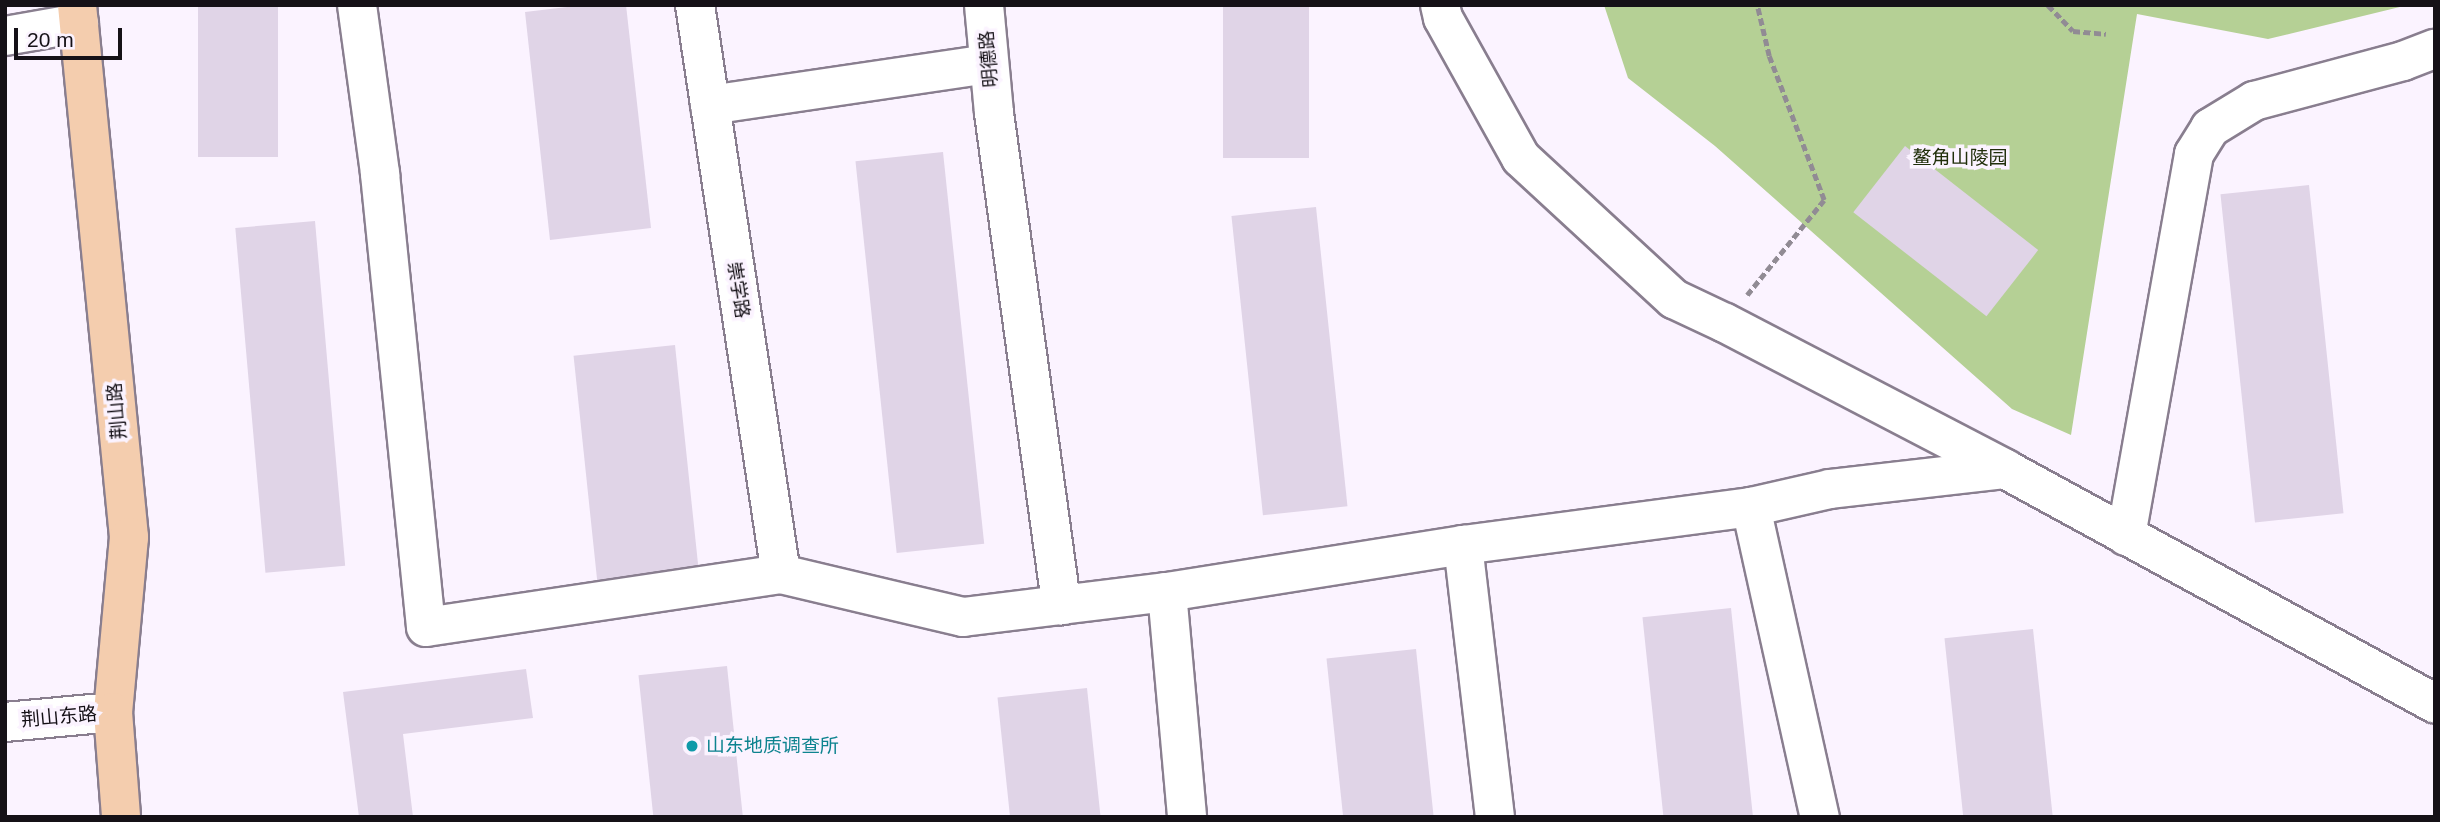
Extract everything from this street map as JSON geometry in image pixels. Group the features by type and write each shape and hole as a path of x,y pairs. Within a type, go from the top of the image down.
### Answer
{"main road":[{"name":"荆山路","path":"78,14 129,537 113,712 121,817"}],"street":[{"path":"357,5 380,174 426,627 781,574 962,617 1167,592 1463,545 1751,507 1830,489 2005,469"},
{"name":"崇学路","path":"695,5 781,574"},
{"name":"明德路","path":"984,5 994,113 1061,605"},
{"path":"1440,5 1443,18 1521,158 1674,299 2005,469 2435,704"},
{"path":"5,36 78,14"},
{"path":"2126,536 2194,154 2210,128 2254,101 2403,61 2435,49"},
{"path":"710,105 988,64"},
{"path":"1751,507 1820,817"},
{"path":"1463,545 1495,817"},
{"path":"1167,592 1187,817"},
{"name":"荆山东路","path":"5,722 113,712"}],"path":[{"path":"1725,323 1824,200 1769,55 1757,5"},
{"path":"2048,5 2073,31 2106,34"}],"green space":[{"name":"鳌角山陵园","path":"1604,5 2408,5 2268,39 2137,14 2071,435 2012,409 1715,146 1628,78"}],"building":[{"path":"198,5 278,5 278,157 198,157"},
{"path":"584,5 626,5 651,228 550,240 525,12"},
{"path":"1223,5 1309,5 1309,158 1223,158"},
{"path":"1905,146 2038,250 1986,316 1853,212"},
{"path":"943,152 984,544 897,553 855,161"},
{"path":"2309,185 2343,513 2255,522 2220,194"},
{"path":"1316,207 1347,506 1263,515 1231,216"},
{"path":"315,221 345,566 265,573 235,228"},
{"path":"675,345 699,573 597,583 574,356"},
{"path":"1731,608 1753,817 1663,817 1642,617"},
{"path":"2033,629 2053,817 1963,817 1944,638"},
{"path":"1416,649 1434,817 1343,817 1326,658"},
{"name":"山东地质调查所","path":"727,666 743,817 653,817 638,675"},
{"path":"526,669 533,718 403,734 413,817 359,817 343,692"},
{"path":"1087,688 1101,817 1010,817 997,697"}],"place":[{"name":"山东地质调查所","path":"692,746"}]}
